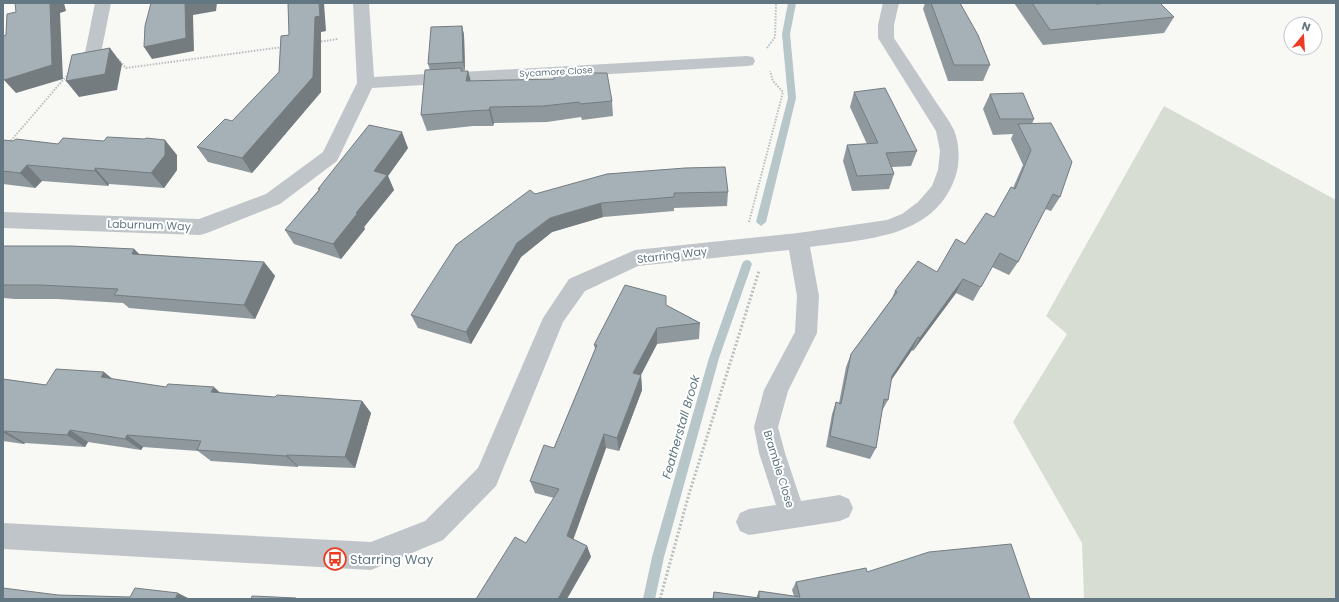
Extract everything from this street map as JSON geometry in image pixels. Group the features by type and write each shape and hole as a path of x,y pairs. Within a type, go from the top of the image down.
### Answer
{"street":[{"path":"92,58 103,3"},
{"name":"Laburnum Way","path":"3,220 200,226 273,199 330,156 366,83 361,3"},
{"name":"Starring Way","path":"3,536 371,556 434,530 487,477 554,318 577,285 635,258 798,241 896,224 909,219 925,207 941,189 948,170 950,151 945,131 886,38 886,25 891,3"},
{"name":"Sycamore Close","path":"366,83 747,61"},
{"name":"Bramble Close","path":"793,515 772,454 766,427 776,390 806,333 808,296 798,241"},
{"path":"749,522 840,508"}],"path":[{"path":"765,51 775,37 776,3"},
{"path":"313,43 363,35"},
{"path":"8,144 75,67 92,58 114,54 126,68 290,46"},
{"path":"742,247 782,92 772,81 769,67"},
{"path":"660,599 694,479 768,244"}],"shaded area":[{"path":"1164,106 1336,200 1336,599 1084,599 1082,543 1013,422 1067,334 1046,316"}],"building":[{"path":"15,3 50,3 52,65 4,80 3,36 6,35 7,14 16,12"},
{"path":"151,3 185,3 186,38 144,47 145,26"},
{"path":"288,3 319,3 320,16 315,17 313,77 242,158 197,147 225,119 232,121 279,72 281,36 289,35"},
{"path":"931,3 960,3 978,35 990,65 954,65"},
{"path":"1032,3 1160,3 1174,17 1050,30"},
{"path":"462,26 463,62 428,64 431,27"},
{"path":"110,48 105,74 66,81 72,55"},
{"path":"461,68 461,71 468,71 466,81 554,79 554,73 607,73 612,101 580,104 579,102 544,106 490,107 489,110 421,115 425,70"},
{"path":"885,88 917,151 886,153 894,174 857,176 847,145 878,143 854,92"},
{"path":"1023,93 1034,119 1000,119 990,94"},
{"path":"1051,123 1072,162 1060,197 1053,194 1018,262 1000,253 981,287 963,279 920,338 918,337 892,376 888,400 884,399 876,448 830,436 836,402 841,404 851,354 897,292 895,291 918,261 937,272 956,239 965,244 986,213 994,217 1011,187 1015,189 1031,150 1018,124"},
{"path":"369,125 402,132 374,171 387,175 333,244 285,230 320,189 318,189"},
{"path":"107,137 165,140 165,155 151,173 95,168 95,171 27,165 20,173 3,171 3,140 13,141 16,139 58,144 63,138 104,141"},
{"path":"725,167 728,192 674,193 674,197 601,203 550,218 517,243 466,332 411,315 456,245 530,190 535,194 607,174 685,168"},
{"path":"3,246 71,246 134,249 132,254 264,262 244,305 114,295 118,289 40,285 3,285"},
{"path":"625,285 666,296 666,305 700,323 657,328 633,373 641,375 617,438 604,434 567,536 587,546 558,599 476,599 515,537 526,543 559,489 530,481 544,445 554,448 597,345 594,345"},
{"path":"56,369 104,372 101,377 166,387 168,384 214,387 211,392 362,401 345,457 286,456 197,450 201,441 127,435 125,439 70,430 67,435 5,431 4,433 3,379 46,385"},
{"path":"1011,544 1030,599 713,599 714,592 759,598 759,591 800,597 796,582 866,568 867,572 929,552"},
{"path":"3,588 58,595 130,597 135,588 178,593 175,599 3,599"},
{"path":"252,596 296,598 251,599"}],"waterway":[{"name":"Featherstall Brook","path":"761,222 792,98 786,34 792,3"},
{"name":"Featherstall Brook","path":"649,599 658,557 714,358 747,264"}],"place":[{"name":"Starring Way","path":"335,559"}]}
